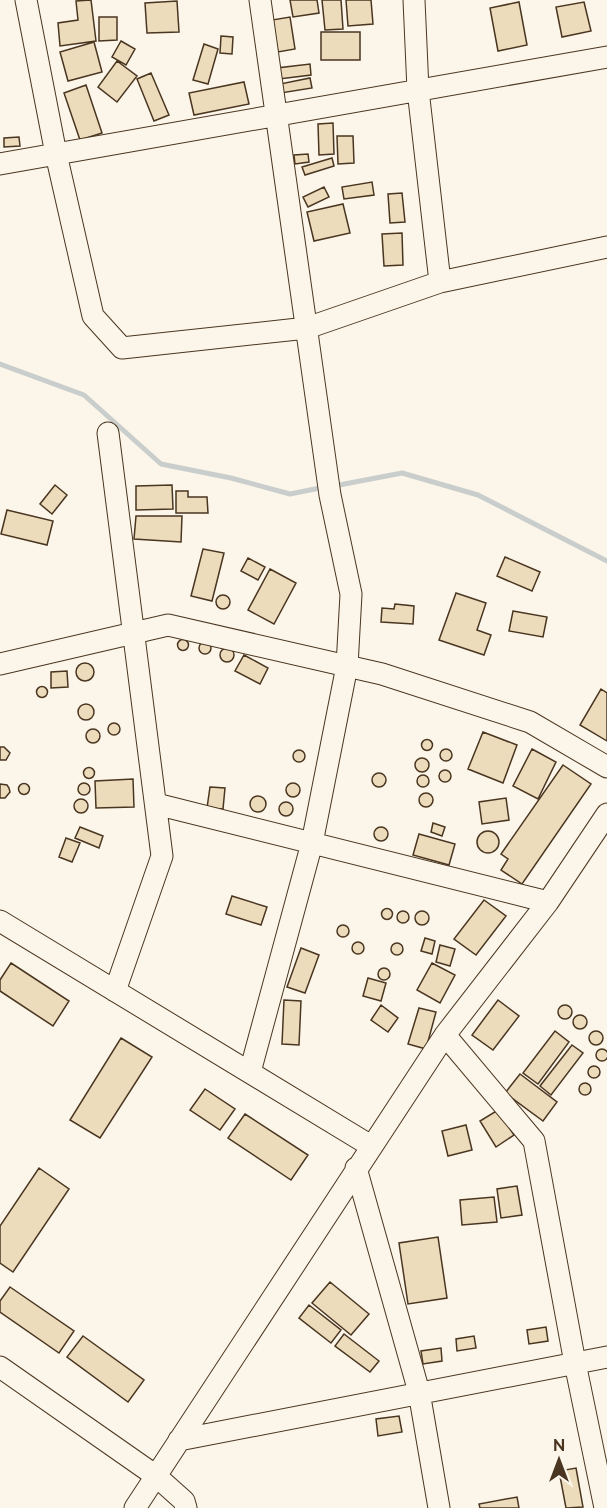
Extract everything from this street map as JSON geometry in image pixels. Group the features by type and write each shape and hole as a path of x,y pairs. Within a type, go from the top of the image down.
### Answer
{"street":[{"path":"26,0 56,154 93,316 122,348 307,328 440,282 607,247"},
{"path":"250,1072 312,843 347,666 351,594 329,487 260,0"},
{"path":"414,0 418,90 440,282"},
{"path":"0,164 607,57"},
{"path":"108,433 162,856 115,991"},
{"path":"0,664 168,625 382,674 530,722 607,767"},
{"path":"156,804 548,902"},
{"path":"135,1508 445,1035 548,902 607,814"},
{"path":"0,921 371,1146"},
{"path":"445,1035 534,1141 575,1364 605,1508"},
{"path":"356,1168 419,1392 439,1508"},
{"path":"179,1440 607,1357"},
{"path":"0,1366 156,1476 184,1501 186,1508"}],"building":[{"path":"91,0 96,41 60,46 58,23 78,20 76,1"},
{"path":"290,0 317,0 319,13 293,17"},
{"path":"322,0 341,0 343,29 325,30"},
{"path":"346,0 371,0 373,24 348,26"},
{"path":"177,1 179,32 147,33 145,3"},
{"path":"519,2 527,45 498,51 490,8"},
{"path":"584,2 591,31 562,37 556,7"},
{"path":"99,17 117,17 117,40 99,41"},
{"path":"290,17 295,49 278,52 272,20"},
{"path":"321,32 360,32 360,60 321,60"},
{"path":"221,36 233,37 232,54 220,53"},
{"path":"121,41 135,49 126,65 112,57"},
{"path":"94,42 102,72 68,81 60,52"},
{"path":"204,44 218,49 208,84 193,80"},
{"path":"117,61 137,76 117,102 98,87"},
{"path":"310,64 311,75 279,79 277,68"},
{"path":"151,73 169,115 154,121 137,79"},
{"path":"310,78 312,88 281,93 280,84"},
{"path":"244,82 249,104 194,115 189,93"},
{"path":"86,85 102,133 80,140 64,93"},
{"path":"333,123 334,154 319,155 318,124"},
{"path":"337,136 353,136 354,163 338,164"},
{"path":"19,137 20,146 4,147 4,138"},
{"path":"308,154 309,162 295,164 294,155"},
{"path":"332,158 334,166 305,175 302,167"},
{"path":"372,182 374,195 344,199 342,187"},
{"path":"324,187 329,197 308,207 303,197"},
{"path":"402,193 405,222 390,223 388,194"},
{"path":"343,204 350,233 314,241 307,212"},
{"path":"402,233 403,265 384,266 382,234"},
{"path":"55,485 67,495 52,514 40,504"},
{"path":"172,485 173,509 136,510 136,486"},
{"path":"176,491 188,491 188,497 207,497 208,513 176,513"},
{"path":"7,510 53,521 47,545 1,534"},
{"path":"136,516 182,516 181,542 134,539"},
{"path":"203,549 224,553 212,601 191,596"},
{"path":"505,557 540,572 532,591 497,576"},
{"path":"248,558 265,567 258,580 241,571"},
{"path":"270,569 296,583 274,624 248,610"},
{"path":"456,593 486,603 477,630 491,635 484,655 439,640"},
{"path":"223,595 228,597 230,602 228,607 223,609 218,607 216,602 218,597"},
{"path":"395,604 414,606 413,624 381,622 382,608 394,609"},
{"path":"513,611 547,617 543,637 509,631"},
{"path":"183,639 189,645 183,651 177,645"},
{"path":"207,642 210,643 210,653 203,654 200,653 199,646 200,643"},
{"path":"227,648 232,650 234,655 232,660 227,662 222,660 220,655 222,650"},
{"path":"244,655 268,668 260,684 235,671"},
{"path":"85,663 91,666 94,672 91,678 85,681 79,678 76,672 79,666"},
{"path":"67,671 68,687 51,688 51,672"},
{"path":"42,686 48,692 42,698 36,692"},
{"path":"601,689 607,693 607,741 580,725"},
{"path":"86,704 94,712 86,720 78,712"},
{"path":"116,723 120,729 116,735 112,735 108,727"},
{"path":"90,729 96,729 100,736 96,743 90,743 86,739 86,733"},
{"path":"483,732 517,745 503,783 468,769"},
{"path":"427,739 433,745 427,751 421,745"},
{"path":"0,747 4,747 10,753 6,760 0,760"},
{"path":"446,749 452,755 446,761 440,755"},
{"path":"532,749 556,762 538,799 513,786"},
{"path":"301,750 304,751 304,761 297,762 294,761 293,754 294,751"},
{"path":"419,758 425,758 429,765 425,772 419,772 415,768 415,762"},
{"path":"563,765 591,784 522,884 501,870 508,859 501,854"},
{"path":"89,767 95,773 89,779 83,773"},
{"path":"447,770 451,776 447,782 443,782 439,774"},
{"path":"379,773 384,775 386,780 384,785 379,787 374,785 372,780 374,775"},
{"path":"423,775 429,781 423,787 417,781"},
{"path":"133,779 134,807 96,808 95,781"},
{"path":"86,783 90,789 86,795 82,795 78,787"},
{"path":"293,783 298,785 300,790 298,795 293,797 288,795 286,790 288,785"},
{"path":"0,784 7,785 9,788 10,792 5,798 0,798"},
{"path":"24,784 28,785 28,793 24,794 20,793 19,789 20,785"},
{"path":"210,787 225,788 223,809 207,808"},
{"path":"426,793 431,795 433,800 431,805 426,807 421,805 419,800 421,795"},
{"path":"258,796 264,798 266,804 264,810 258,812 252,810 250,804 252,798"},
{"path":"506,798 509,820 482,824 479,802"},
{"path":"81,799 86,801 88,806 86,811 81,813 76,811 74,806 76,801"},
{"path":"286,802 291,804 293,809 291,814 286,816 281,814 279,809 281,804"},
{"path":"433,823 445,827 442,836 431,832"},
{"path":"80,827 103,836 99,848 75,838"},
{"path":"378,827 384,827 388,834 384,841 378,841 374,837 374,831"},
{"path":"488,831 496,834 499,842 496,850 488,853 480,850 477,842 480,834"},
{"path":"419,834 455,844 449,865 413,855"},
{"path":"66,838 80,843 72,862 59,857"},
{"path":"232,896 267,907 261,925 226,914"},
{"path":"484,900 506,916 476,955 454,939"},
{"path":"387,909 391,910 391,918 387,919 383,918 382,914 383,910"},
{"path":"403,911 409,917 403,923 397,917"},
{"path":"422,911 427,913 429,918 427,923 422,925 417,923 415,918 417,913"},
{"path":"345,925 349,931 345,937 341,937 337,929"},
{"path":"425,938 435,941 432,954 421,951"},
{"path":"360,942 364,948 360,954 356,954 352,946"},
{"path":"399,943 403,949 399,955 395,955 391,947"},
{"path":"440,945 455,949 450,966 436,962"},
{"path":"301,948 319,955 305,993 287,987"},
{"path":"11,963 69,1001 53,1026 0,991 0,980"},
{"path":"432,963 455,975 440,1003 417,990"},
{"path":"386,968 389,969 389,979 382,980 379,979 378,972 379,969"},
{"path":"368,978 386,983 381,1001 363,996"},
{"path":"284,1000 301,1001 299,1045 282,1044"},
{"path":"498,1000 519,1016 493,1050 472,1035"},
{"path":"381,1005 398,1018 388,1032 371,1020"},
{"path":"565,1005 570,1007 572,1012 570,1017 565,1019 560,1017 558,1012 560,1007"},
{"path":"419,1008 436,1012 426,1049 408,1044"},
{"path":"580,1015 585,1017 587,1022 585,1027 580,1029 575,1027 573,1022 575,1017"},
{"path":"555,1031 569,1042 538,1084 523,1073"},
{"path":"593,1031 599,1031 603,1038 599,1045 593,1045 589,1041 589,1035"},
{"path":"121,1038 152,1057 100,1138 70,1120"},
{"path":"572,1045 583,1053 551,1095 540,1086"},
{"path":"602,1049 608,1055 602,1061 596,1055"},
{"path":"594,1066 600,1072 594,1078 588,1072"},
{"path":"520,1074 557,1102 543,1121 505,1093"},
{"path":"587,1083 591,1089 587,1095 583,1095 579,1087"},
{"path":"205,1089 235,1109 220,1130 190,1110"},
{"path":"498,1110 514,1135 496,1147 480,1121"},
{"path":"245,1114 308,1155 291,1180 228,1138"},
{"path":"466,1125 472,1150 448,1156 442,1131"},
{"path":"39,1168 69,1189 13,1272 0,1263 0,1226"},
{"path":"517,1186 522,1215 501,1218 497,1189"},
{"path":"494,1197 497,1222 462,1225 460,1200"},
{"path":"438,1237 447,1298 408,1304 399,1243"},
{"path":"330,1282 369,1314 351,1335 312,1303"},
{"path":"10,1287 74,1331 59,1353 0,1312 0,1301"},
{"path":"309,1305 341,1330 331,1343 299,1318"},
{"path":"546,1327 548,1341 529,1344 527,1330"},
{"path":"344,1334 379,1361 370,1372 335,1346"},
{"path":"83,1336 144,1380 128,1402 67,1357"},
{"path":"474,1336 476,1348 457,1351 456,1339"},
{"path":"441,1348 442,1361 423,1364 421,1351"},
{"path":"399,1416 402,1432 378,1436 376,1419"},
{"path":"576,1468 583,1507 566,1508 559,1471"},
{"path":"517,1497 519,1508 480,1508 479,1504"}],"waterway":[{"path":"0,364 84,395 161,464 231,478 290,494 325,487"},
{"path":"334,486 402,473 478,495 607,561"}]}
